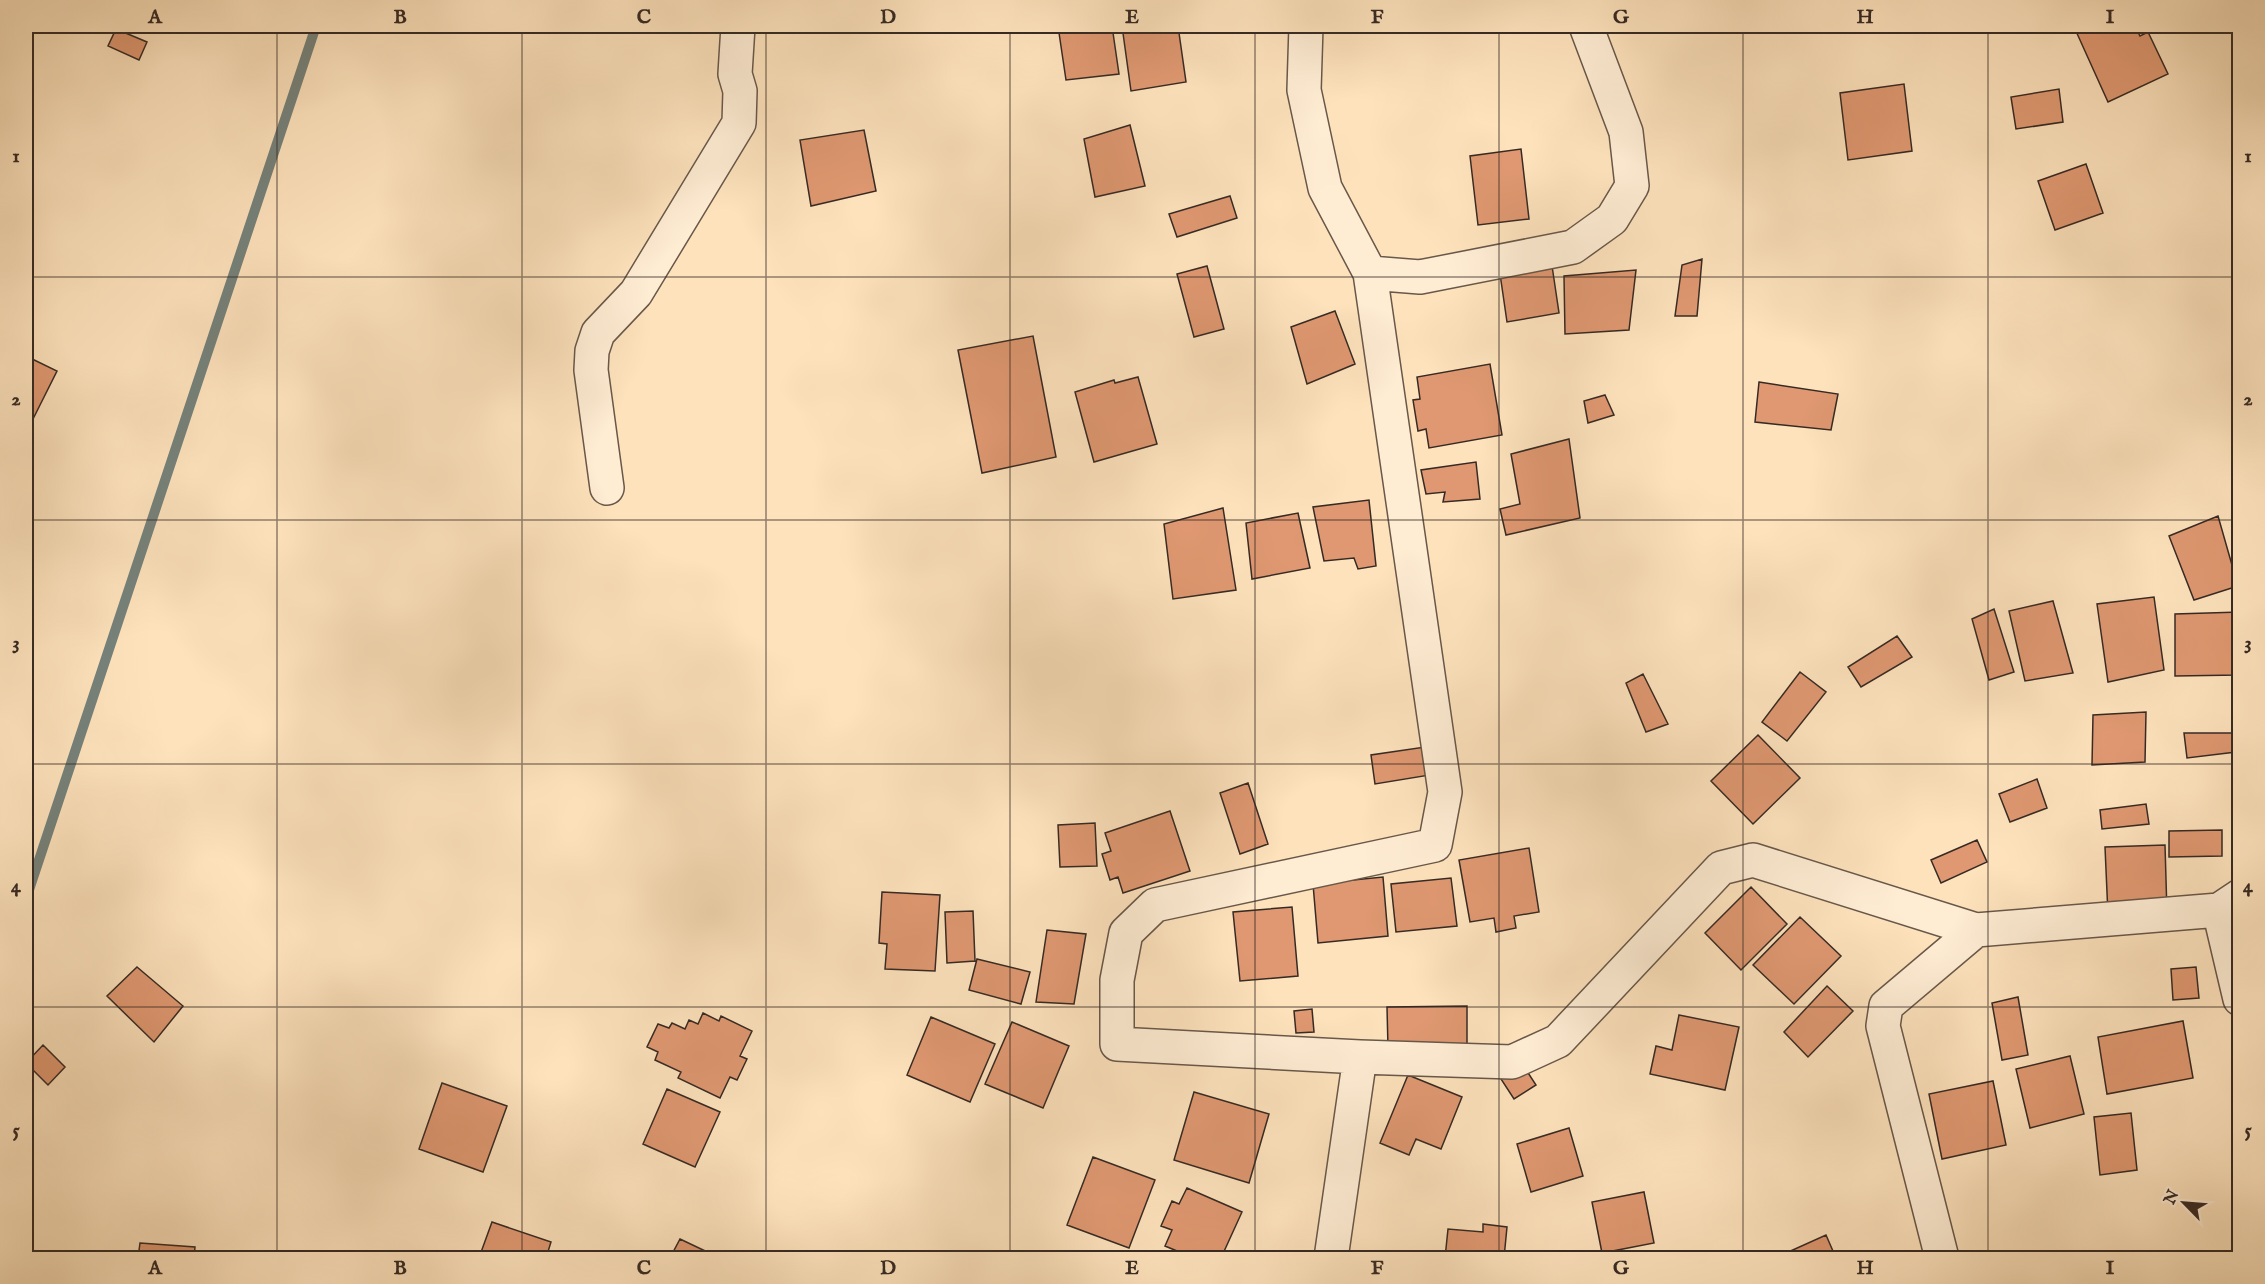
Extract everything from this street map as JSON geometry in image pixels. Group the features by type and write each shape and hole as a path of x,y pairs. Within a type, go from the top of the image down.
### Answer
{"street":[{"path":"607,488 591,370 592,351 598,333 636,293 740,123 740,91 735,74 738,26"},
{"path":"1306,26 1304,90 1325,188 1370,273 1445,792 1435,845 1155,905 1126,933 1117,980 1117,1044 1360,1058 1512,1062 1558,1041 1721,868 1754,860 1976,930 2229,903 2240,999"},
{"path":"1370,273 1420,277 1573,247 1611,219 1632,186 1626,132 1586,26"},
{"path":"1942,1258 1883,1026 1886,1006 1976,930"},
{"path":"1331,1258 1360,1058"}],"building":[{"path":"1058,26 1112,26 1119,74 1066,80"},
{"path":"1122,26 1178,26 1186,82 1131,91"},
{"path":"2083,26 2135,26 2140,36 2148,32 2168,74 2108,102 2075,29"},
{"path":"116,29 147,42 139,60 108,46"},
{"path":"1904,84 1912,151 1848,160 1840,93"},
{"path":"2059,89 2063,122 2016,129 2011,97"},
{"path":"1130,125 1145,186 1095,197 1084,139"},
{"path":"864,130 876,191 811,206 800,140"},
{"path":"1521,149 1529,219 1478,225 1470,156"},
{"path":"2086,164 2103,213 2055,230 2038,181"},
{"path":"1230,196 1237,218 1177,237 1169,214"},
{"path":"1551,259 1559,313 1507,322 1499,267"},
{"path":"1702,259 1697,316 1675,316 1682,265"},
{"path":"1207,266 1224,329 1194,337 1177,274"},
{"path":"1636,270 1629,330 1565,334 1564,276"},
{"path":"1335,311 1355,364 1307,384 1291,327"},
{"path":"1033,336 1056,457 982,473 958,350"},
{"path":"26,356 57,371 33,419 26,415"},
{"path":"1490,364 1502,435 1429,448 1426,429 1418,431 1413,400 1420,399 1417,377"},
{"path":"1138,377 1157,444 1094,462 1075,392 1114,380 1115,383"},
{"path":"1759,382 1838,394 1831,430 1755,422"},
{"path":"1605,395 1614,415 1588,423 1584,401"},
{"path":"1569,439 1580,518 1506,535 1500,509 1520,504 1511,454"},
{"path":"1476,462 1480,499 1443,502 1445,492 1426,494 1421,470"},
{"path":"1369,500 1376,566 1358,569 1354,558 1324,561 1313,507"},
{"path":"1223,508 1236,590 1173,599 1164,524"},
{"path":"1298,513 1310,568 1252,579 1246,523"},
{"path":"2218,516 2238,586 2194,600 2169,536"},
{"path":"2154,597 2164,670 2108,682 2097,604"},
{"path":"2053,601 2073,673 2025,681 2009,611"},
{"path":"1994,609 2014,672 1989,680 1972,619"},
{"path":"2240,612 2239,675 2175,676 2175,614"},
{"path":"1897,636 1912,657 1861,687 1848,667"},
{"path":"1800,672 1826,692 1787,741 1762,722"},
{"path":"1643,674 1668,724 1646,732 1626,683"},
{"path":"2146,712 2145,762 2092,765 2093,715"},
{"path":"2184,733 2240,733 2240,738 2236,752 2187,758"},
{"path":"1758,735 1800,778 1753,824 1711,781"},
{"path":"1425,747 1430,775 1375,784 1371,755"},
{"path":"2037,779 2047,808 2010,822 1999,794"},
{"path":"1248,783 1268,844 1240,854 1220,793"},
{"path":"2146,804 2149,824 2102,829 2100,810"},
{"path":"1170,811 1190,871 1123,893 1118,877 1110,880 1102,854 1111,851 1105,833"},
{"path":"1095,823 1097,866 1060,867 1058,825"},
{"path":"2222,830 2222,856 2169,857 2169,831"},
{"path":"1977,840 1987,862 1941,883 1931,860"},
{"path":"2165,845 2167,913 2108,915 2105,847"},
{"path":"1529,848 1539,912 1514,916 1516,928 1496,932 1494,918 1470,922 1459,860"},
{"path":"1383,877 1388,936 1318,943 1313,884"},
{"path":"1451,878 1457,926 1396,932 1391,884"},
{"path":"1751,887 1787,924 1741,970 1705,933"},
{"path":"882,892 940,895 935,971 885,969 887,944 879,943"},
{"path":"1292,907 1298,976 1240,981 1233,912"},
{"path":"973,911 975,961 947,963 945,912"},
{"path":"1800,917 1841,956 1794,1004 1753,965"},
{"path":"1047,930 1086,934 1074,1004 1036,1002"},
{"path":"977,959 1030,972 1021,1004 969,990"},
{"path":"137,967 183,1006 154,1042 107,996"},
{"path":"2196,967 2199,998 2173,1000 2171,969"},
{"path":"1827,986 1853,1011 1808,1057 1784,1032"},
{"path":"2018,997 2028,1055 2002,1060 1992,1003"},
{"path":"1467,1006 1467,1046 1388,1048 1387,1007"},
{"path":"1312,1009 1314,1032 1296,1033 1294,1011"},
{"path":"703,1013 719,1021 721,1016 752,1031 740,1056 747,1059 737,1080 730,1077 720,1098 678,1078 681,1072 655,1060 658,1052 647,1047 658,1024 669,1028 672,1023 685,1029 689,1020 698,1024"},
{"path":"1679,1015 1739,1027 1725,1090 1650,1074 1656,1046 1672,1050"},
{"path":"931,1017 995,1044 970,1102 907,1075"},
{"path":"2183,1021 2193,1078 2107,1094 2098,1037"},
{"path":"1012,1022 1069,1046 1043,1108 985,1084"},
{"path":"43,1045 65,1067 48,1085 26,1063"},
{"path":"2070,1056 2084,1114 2030,1128 2016,1069"},
{"path":"1523,1065 1536,1085 1514,1099 1501,1079"},
{"path":"1408,1075 1462,1097 1441,1149 1416,1139 1409,1155 1380,1143"},
{"path":"1993,1081 2006,1145 1942,1159 1929,1094"},
{"path":"442,1083 507,1106 483,1172 419,1149"},
{"path":"667,1089 720,1112 695,1167 643,1144"},
{"path":"1194,1092 1269,1114 1249,1183 1174,1160"},
{"path":"2131,1113 2137,1170 2100,1175 2094,1117"},
{"path":"1569,1128 1583,1176 1531,1192 1517,1144"},
{"path":"1093,1157 1155,1180 1129,1248 1067,1225"},
{"path":"1187,1188 1242,1212 1221,1258 1194,1258 1165,1246 1172,1230 1161,1226 1172,1201 1179,1204"},
{"path":"1644,1192 1654,1243 1602,1253 1592,1202"},
{"path":"492,1222 551,1242 546,1258 489,1258 480,1255"},
{"path":"1483,1224 1507,1227 1504,1258 1445,1258 1448,1229 1483,1232"},
{"path":"1826,1235 1836,1258 1775,1258"},
{"path":"680,1239 720,1258 670,1258"},
{"path":"140,1243 195,1247 194,1258 138,1258"},
{"path":"389,1252 407,1258 387,1258"}],"waterway":[{"path":"26,899 316,26"}]}
